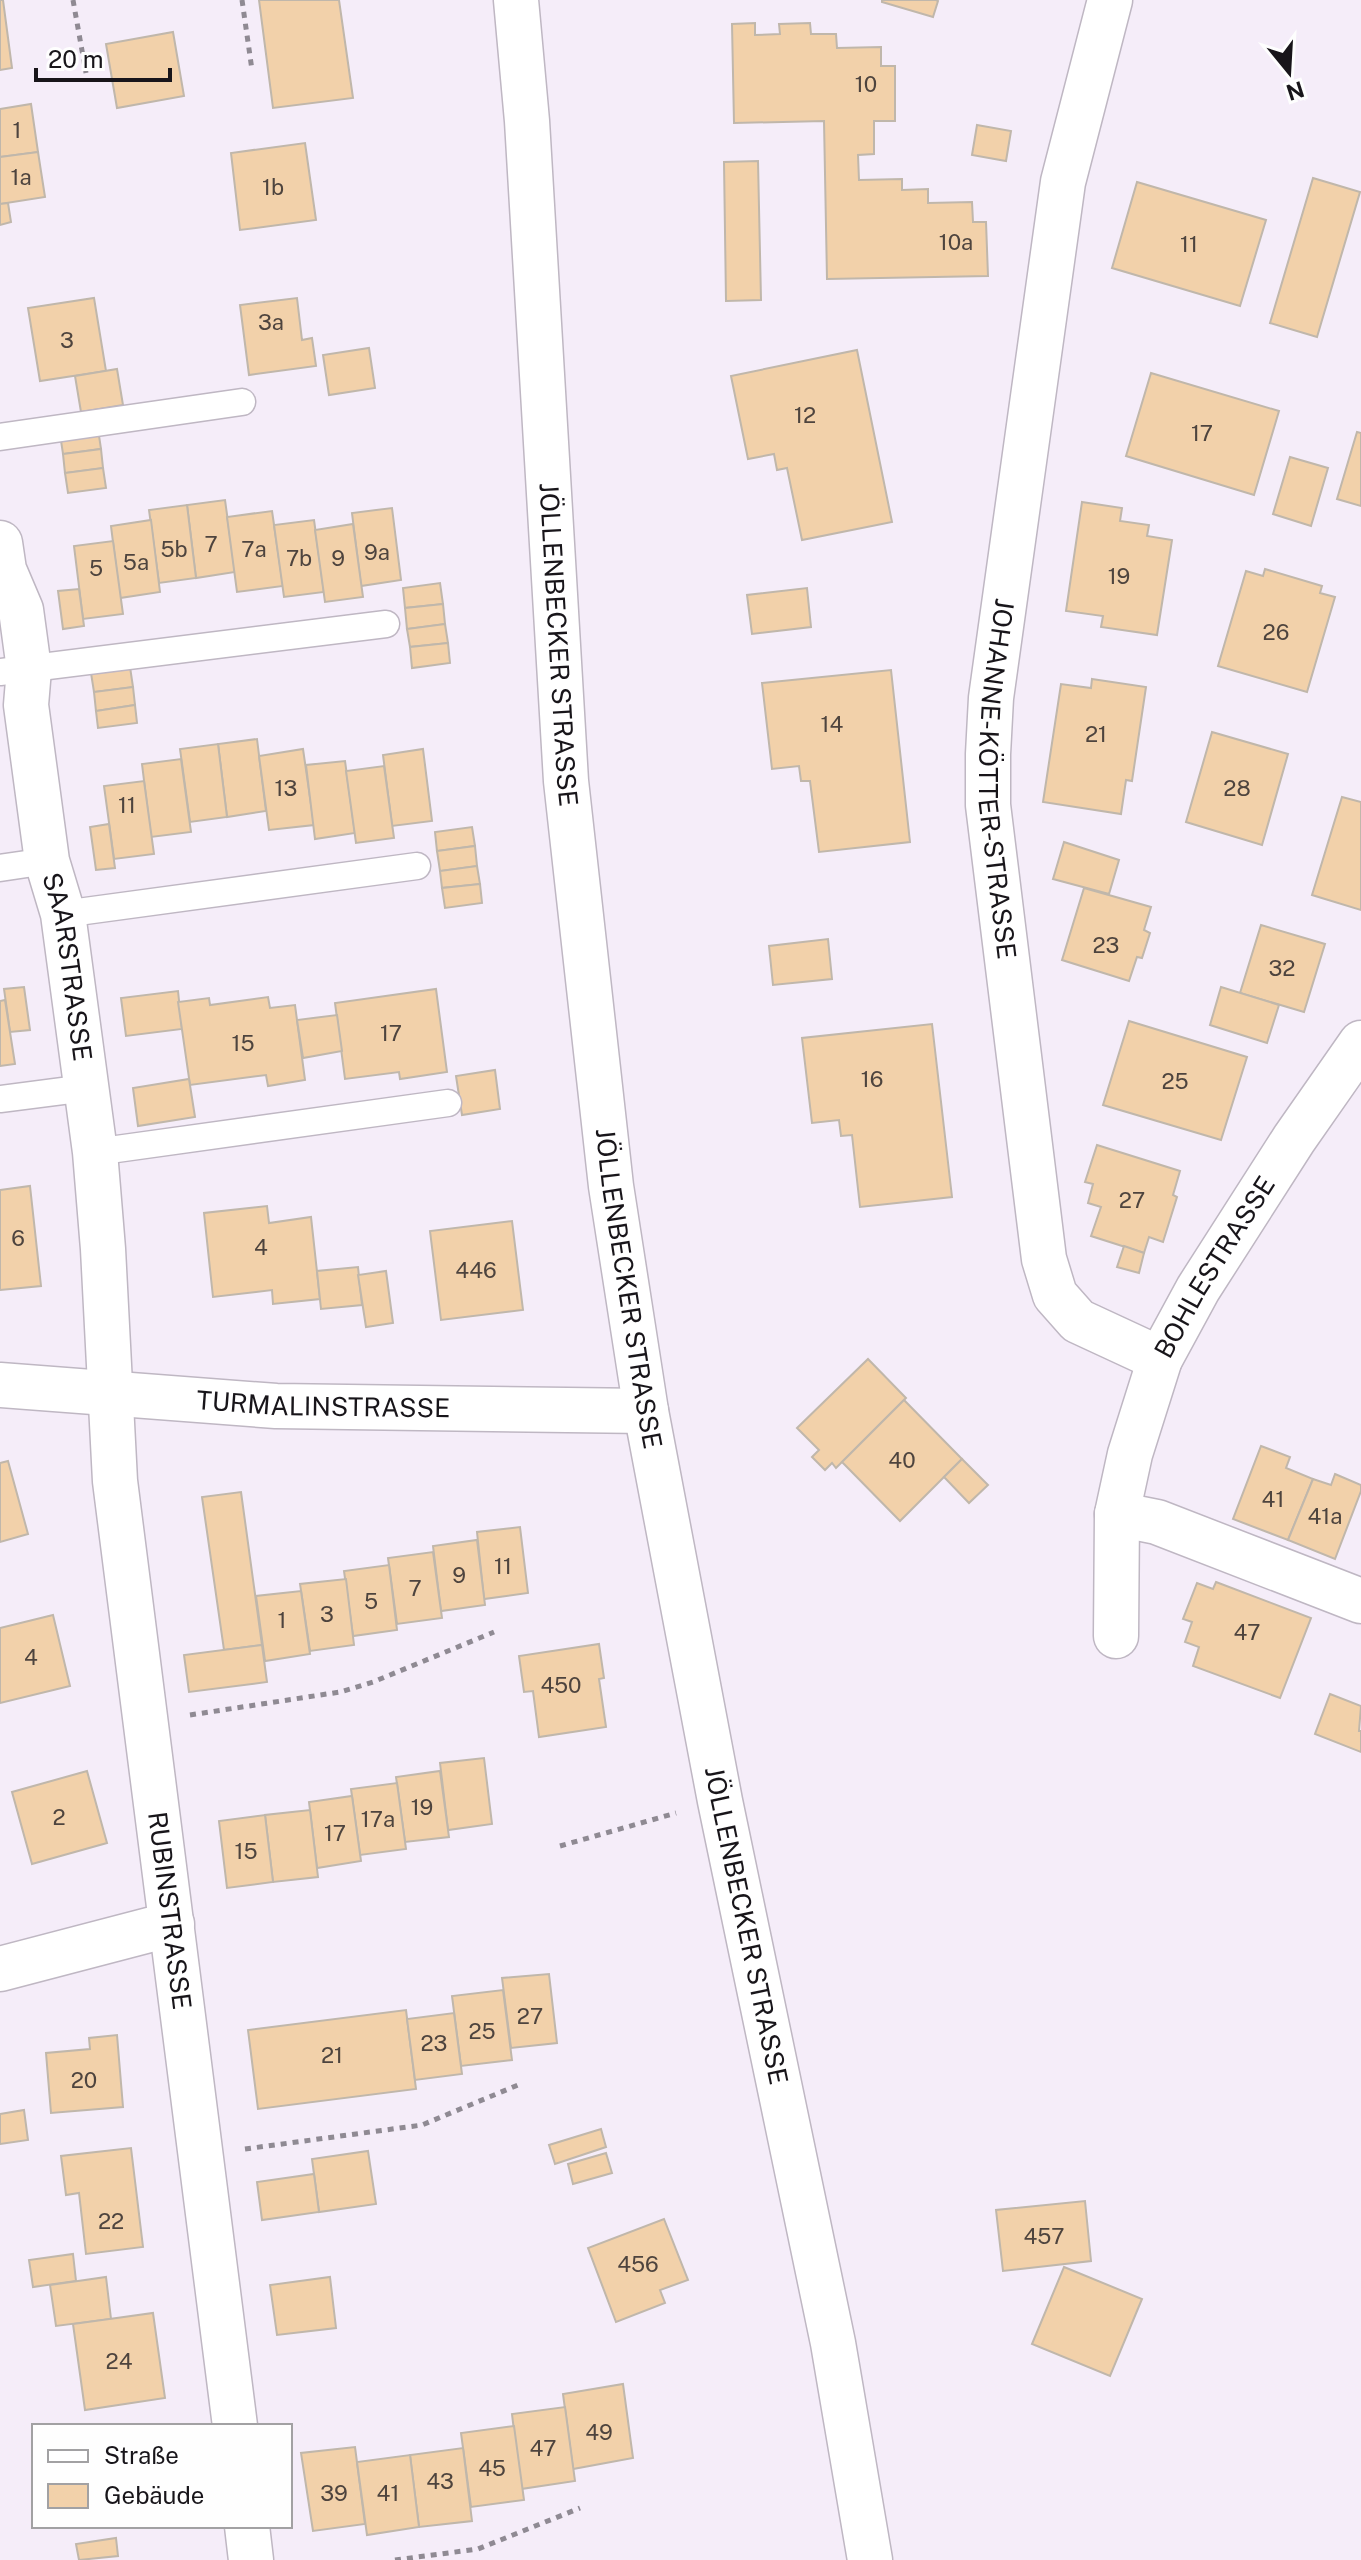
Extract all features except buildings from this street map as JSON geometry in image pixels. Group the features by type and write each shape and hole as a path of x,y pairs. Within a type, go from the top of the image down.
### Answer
{"street":[{"name":"JÖLLENBECKER STRASSE","path":"516,0 527,121 566,781 611,1186 646,1411 720,1801 833,2343 870,2560"},
{"name":"JOHANNE-KÖTTER-STRASSE","path":"1110,0 1063,182 991,698 988,805 1044,1259 1055,1295 1078,1321 1160,1359"},
{"name":"SAARSTRASSE","path":"0,543 4,570 21,610 14,671 26,705 47,861 63,914 95,1152 111,1395"},
{"name":"BOHLESTRASSE","path":"1116,1636 1117,1514 1130,1454 1160,1359 1198,1289 1294,1139 1361,1043"},
{"name":"TURMALINSTRASSE","path":"0,1385 276,1406 646,1411"},
{"name":"RUBINSTRASSE","path":"111,1395 115,1481 235,2424"},
{"path":"1117,1514 1157,1522 1361,1601"},
{"path":"0,1969 172,1924"},
{"path":"247,2528 251,2560"}],"lane":[{"path":"0,437 242,402"},
{"path":"14,671 386,624"},
{"path":"0,868 47,861"},
{"path":"63,914 417,866"},
{"path":"0,1099 86,1088"},
{"path":"95,1152 448,1103"}],"path":[{"path":"73,0 86,73"},
{"path":"242,0 252,70"},
{"path":"146,1722 340,1692 373,1682 494,1632"},
{"path":"560,1846 720,1801"},
{"path":"201,2155 422,2125 518,2085"},
{"path":"395,2560 478,2549 580,2508"}]}
